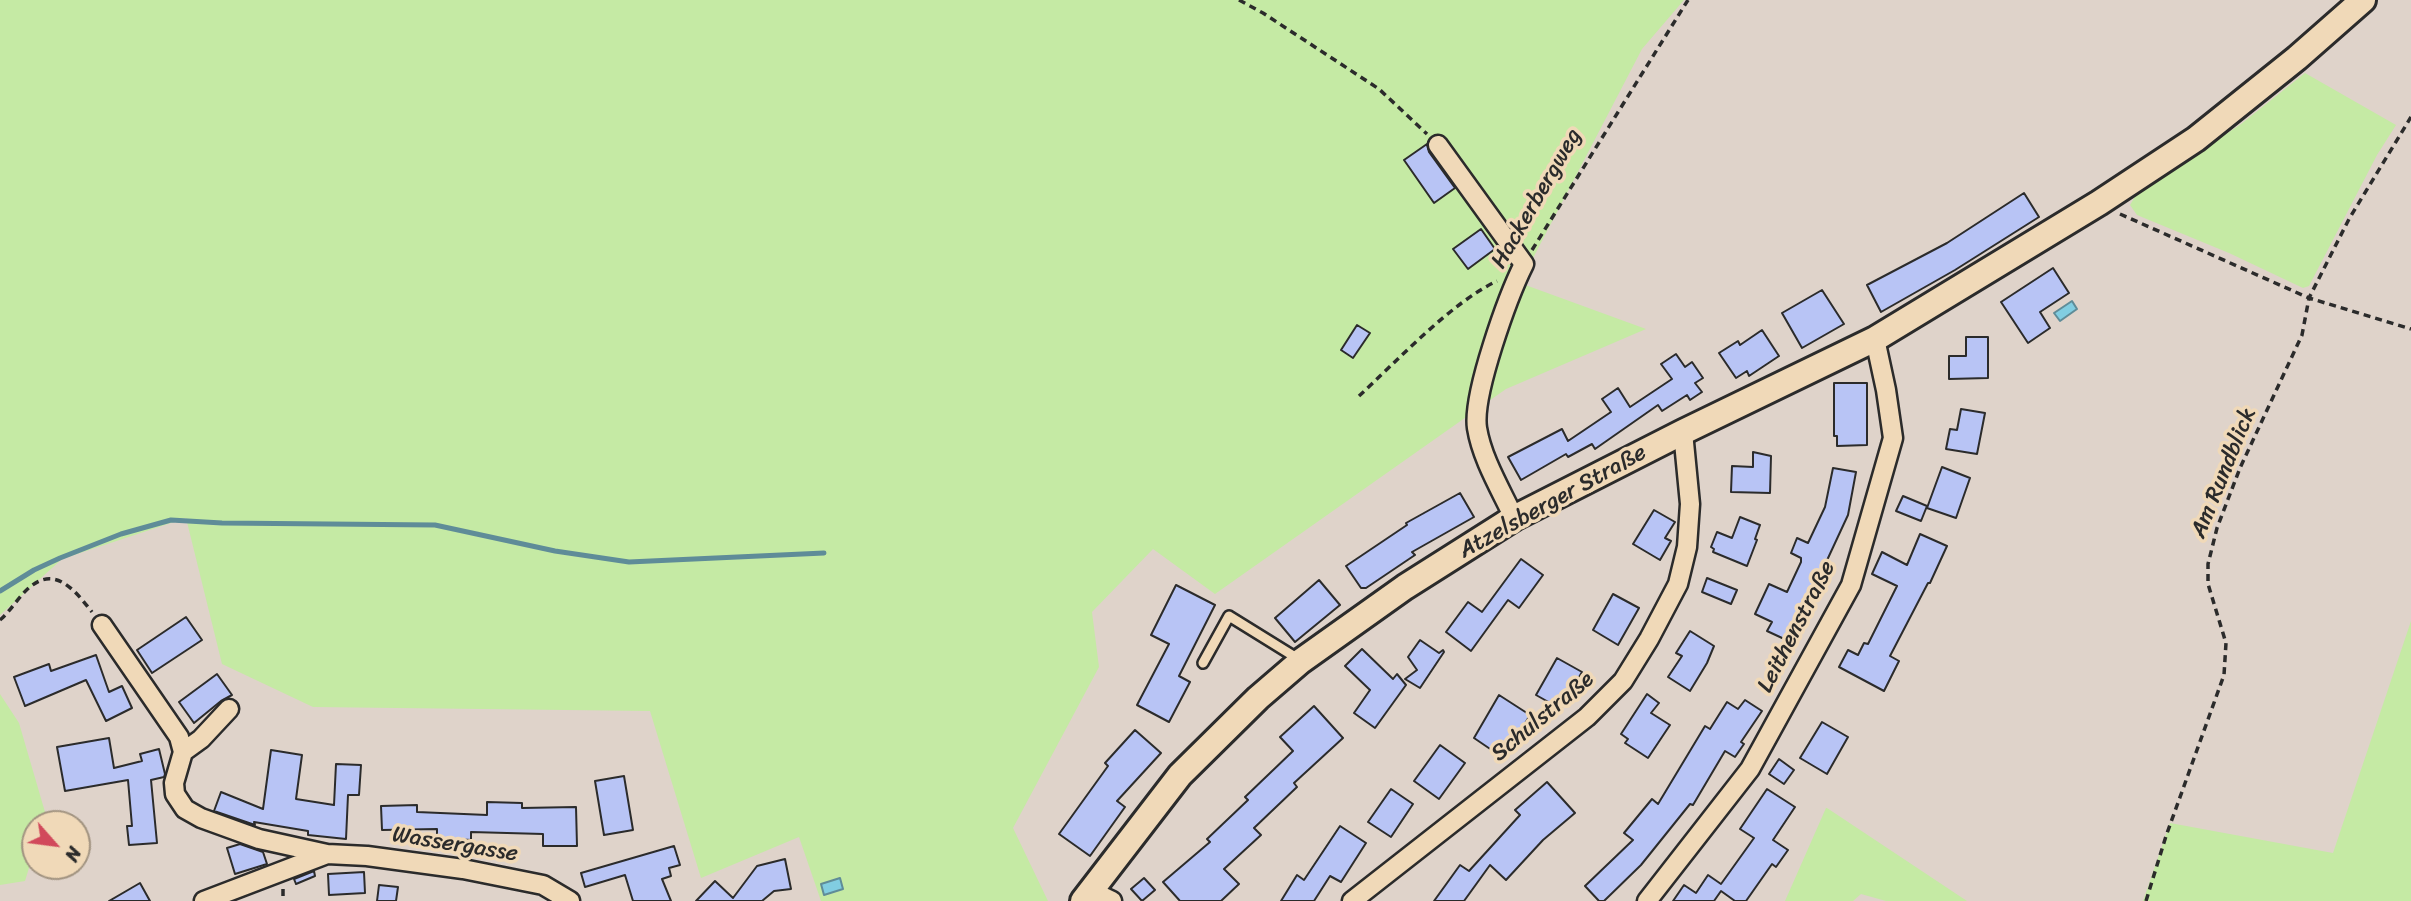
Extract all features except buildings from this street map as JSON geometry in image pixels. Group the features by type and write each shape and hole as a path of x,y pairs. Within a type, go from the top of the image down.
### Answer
{"street":[{"name":"Atzelsberger Straße","path":"1095,898 1180,775 1258,698 1301,661 1405,587 1514,518 1683,432 1875,340 2099,203 2196,139 2297,58 2363,0"},
{"path":"1438,145 1520,271"},
{"name":"Hackerbergweg","path":"1514,518 1485,452 1477,418 1483,381 1520,271"},
{"name":"Leithenstraße","path":"1647,901 1750,769 1851,584 1893,438 1875,340"},
{"name":"Schulstraße","path":"1352,901 1587,717 1623,681 1678,584 1687,547 1690,504 1683,432"},
{"path":"102,625 179,737 183,752 201,739 229,709"},
{"name":"Wassergasse","path":"183,752 174,783 175,794 185,809 201,818 260,839 327,854 367,856 543,885 570,901"},
{"name":"Wassergasse","path":"204,901 327,854"}],"lane":[{"path":"1203,663 1229,616 1301,661"}],"path":[{"path":"1239,0 1379,89 1438,145"},
{"name":"Hackerbergweg","path":"1520,271 1688,0"},
{"name":"Am Rundblick","path":"2146,901 2166,836 2224,675 2226,642 2208,584 2208,564 2217,528 2240,468 2302,335 2309,298 2349,219 2411,117"},
{"path":"2099,203 2309,298 2411,329"},
{"path":"1359,396 1480,289 1520,271"},
{"path":"0,620 34,584 46,580 63,582 74,589 102,625"}],"green space":[{"path":"0,0 1684,0 1642,49 1520,283 1646,329 1506,389 1215,594 1153,549 1092,612 1099,667 1013,828 1048,901 821,901 799,837 701,878 650,711 313,707 222,664 186,518 62,559 0,615"},
{"path":"2305,73 2396,125 2377,155 2309,286 2303,288 2229,253 2137,215 2130,205 2137,193 2241,124"},
{"path":"2411,621 2411,901 2143,901 2170,823 2333,853"},
{"path":"0,694 19,723 44,810 21,810 21,880 25,880 0,885"},
{"path":"1826,808 1967,901 1886,901 1861,894 1853,901 1785,901"}],"water":[{"path":"2072,301 2077,309 2060,321 2054,313"},
{"path":"840,878 843,889 824,895 821,884"}],"waterway":[{"path":"0,591 60,558 121,534 171,520 435,525 555,551 629,562 824,553"}]}
